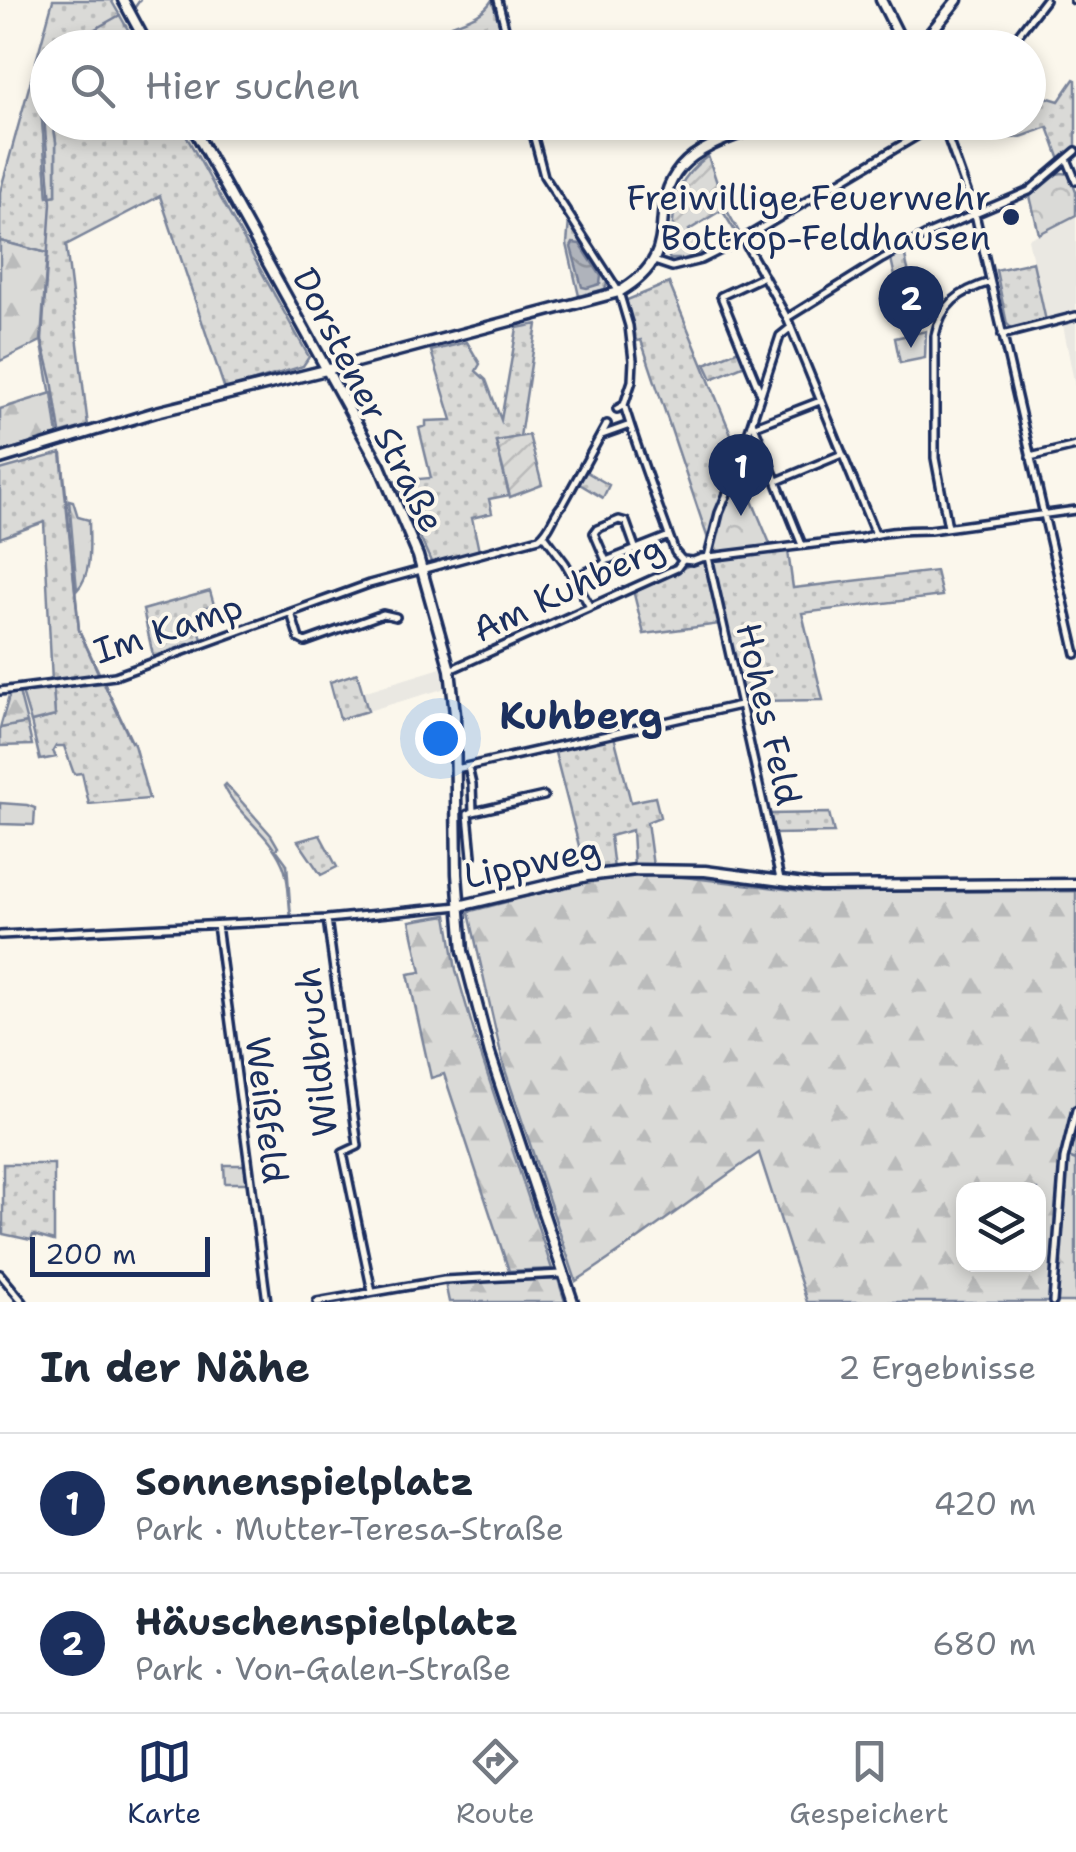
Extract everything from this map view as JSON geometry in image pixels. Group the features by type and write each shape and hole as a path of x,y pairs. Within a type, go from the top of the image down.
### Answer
{"main road":[{"path":"123,0 139,30"},
{"path":"881,0 896,30"},
{"path":"933,30 957,0"},
{"name":"Dorstener Straße","path":"200,140 380,466 423,570 450,670 455,714 463,951 475,1002 574,1302"},
{"path":"0,459 156,412 618,292 639,279 654,261 662,242 667,193 684,164 728,140"},
{"name":"Lippweg","path":"459,906 587,876 636,870 705,871 820,886 1076,884"}],"street":[{"path":"498,0 506,30"},
{"path":"1022,30 1045,0"},
{"path":"535,140 544,176 618,292 629,326 633,360 632,381 620,407 630,425 674,552 683,560"},
{"path":"654,261 672,267 686,265 743,239 911,140"},
{"path":"948,140 975,214 1076,654"},
{"path":"788,318 928,234 1028,192 1076,151"},
{"path":"1067,159 1076,182"},
{"path":"743,239 788,318 876,534"},
{"path":"760,394 720,296 764,276"},
{"path":"948,528 935,458 935,336 940,316 951,302 962,292 990,282"},
{"path":"1002,335 1076,316"},
{"path":"708,557 719,513 780,336 790,328"},
{"path":"753,423 820,400"},
{"path":"753,423 802,546"},
{"path":"590,607 544,535 607,424"},
{"path":"602,436 630,425"},
{"path":"1030,457 1076,446"},
{"path":"777,481 842,454"},
{"name":"Am Kuhberg","path":"450,670 677,568 683,560 1076,510"},
{"path":"606,561 594,533 619,520 626,522 636,550"},
{"name":"Im Kamp","path":"0,691 106,678 369,584 544,535"},
{"path":"573,578 669,536"},
{"name":"Hohes Feld","path":"708,557 780,882"},
{"name":"Im Kamp","path":"291,614 305,642 383,614 396,617"},
{"path":"456,770 741,704"},
{"path":"468,768 473,812"},
{"path":"472,856 468,814 544,796"},
{"name":"Lippweg","path":"0,936 327,919 459,906"},
{"name":"Wildbruch","path":"327,919 358,1146 344,1153 372,1292"},
{"name":"Weißfeld","path":"218,924 267,1302"},
{"path":"1053,1302 1064,1159 1076,1110"},
{"path":"0,1274 24,1302"},
{"path":"317,1302 444,1280 564,1274"}],"shaded area":[{"path":"1076,215 1076,313 1046,321 1028,239"},
{"path":"1076,320 1076,387 1075,387 1063,325"},
{"path":"441,668 446,688 368,711 363,692"}],"green space":[{"path":"53,0 111,0 128,30 45,30"},
{"path":"492,0 501,30 454,30 452,25"},
{"path":"1076,80 1076,146 1060,160 1046,128 1046,97 1059,101"},
{"path":"30,83 30,140 44,140 48,196 56,195 56,140 188,140 309,357 303,366 225,390 160,196 66,245 88,426 58,436 41,339 47,253 0,241 0,192"},
{"path":"44,140 56,140 56,195 48,197"},
{"path":"708,156 725,207 739,232 722,210 689,230 701,253 670,259 679,190"},
{"path":"1062,173 1069,174 1076,192 1076,215 1039,234 1030,196"},
{"path":"569,221 608,280 605,289 579,296 567,244"},
{"path":"0,241 47,253 41,341 0,361"},
{"path":"904,252 912,287 898,290 891,259"},
{"path":"1033,262 1046,321 1011,328 996,270"},
{"path":"669,283 738,451 708,539 641,340 634,342 625,303"},
{"path":"537,324 520,437 496,442 509,495 489,499 492,513 472,518 479,551 432,564 395,481 431,478 419,428 426,426 426,421 452,420 431,351 467,342 480,364 476,371 486,380 501,420 517,328"},
{"path":"926,331 925,358 900,363 895,338"},
{"path":"739,350 745,365 712,379 705,364"},
{"path":"52,393 58,436 0,452 0,409"},
{"path":"529,435 542,485 510,497 496,441"},
{"path":"61,453 79,630 99,675 52,682 44,522 0,538 0,470"},
{"path":"738,467 771,546 715,552 711,547"},
{"path":"585,471 609,485 603,498 578,483"},
{"path":"69,500 73,501 78,517 89,520 88,567 77,590"},
{"path":"788,551 793,588 936,571 942,596 802,613 823,700 747,701 742,697 712,562"},
{"path":"701,560 707,565 720,624 644,634 633,590"},
{"path":"210,591 214,605 204,608 205,615 196,618 203,643 154,660 143,610"},
{"path":"357,673 368,711 340,719 330,682"},
{"path":"104,683 133,741 149,799 89,804 82,773 74,774 64,746 56,746 56,757 40,760 31,722 55,716 53,688"},
{"path":"53,688 55,716 31,722 22,692"},
{"path":"19,692 27,723 0,728 10,693"},
{"path":"27,723 32,745 0,746 0,728"},
{"path":"614,736 631,802 655,797 660,817 647,822 653,866 634,867 632,830 610,836 614,869 586,873 554,749"},
{"path":"226,784 271,835 287,864 291,917 282,863 230,797"},
{"path":"0,803 35,808 34,825 0,824"},
{"path":"829,813 834,833 773,834 769,814"},
{"path":"320,835 337,867 321,875 298,841"},
{"path":"635,876 675,876 810,892 1076,891 1076,1302 807,1302 759,1153 576,1281 504,1067 471,911 588,881"},
{"path":"447,915 456,970 478,1046 552,1269 509,1271 444,1074 431,1078 408,974 421,972 410,921"},
{"path":"3,1164 54,1164 54,1241 33,1235 31,1240 3,1234"},
{"path":"224,1165 244,1165 247,1183 225,1183"},
{"path":"558,1279 565,1302 449,1302 445,1283"}],"water":[{"path":"573,243 580,244 601,276 600,284 582,287"}],"waterway":[{"path":"135,7 140,0"},
{"path":"93,30 120,15"},
{"path":"46,140 51,203 42,340 60,432"},
{"path":"62,454 79,630 100,675"},
{"path":"104,683 131,740"},
{"path":"1071,1158 1076,1160"}],"place":[{"name":"Freiwillige Feuerwehr Bottrop-Feldhausen","path":"1011,217"},
{"name":"Häuschenspielplatz","path":"911,348"},
{"name":"Sonnenspielplatz","path":"741,516"}],"district":[{"name":"Kuhberg","path":"581,715"}]}
